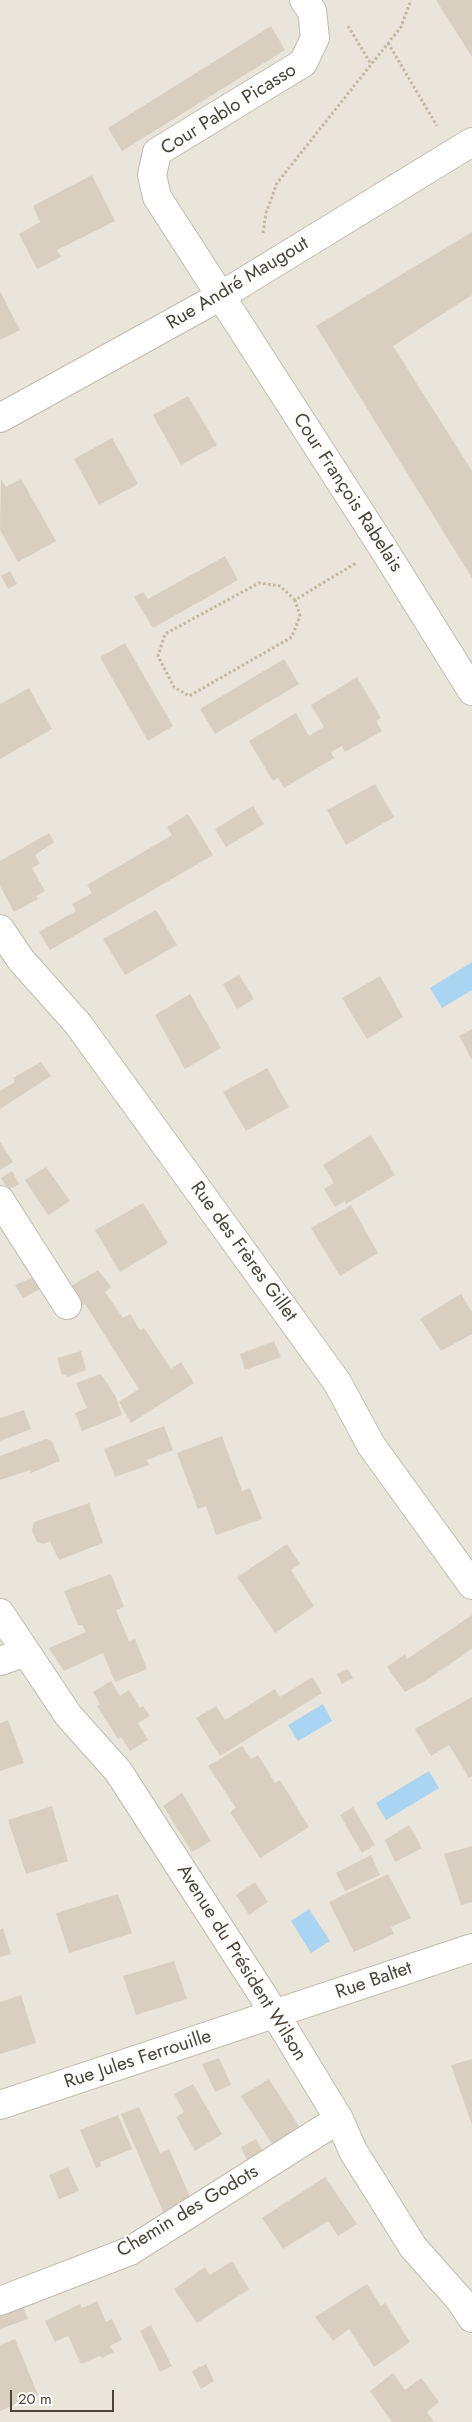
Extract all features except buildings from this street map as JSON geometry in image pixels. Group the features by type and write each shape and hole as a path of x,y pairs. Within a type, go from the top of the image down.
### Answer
{"street":[{"name":"Cour Pablo Picasso","path":"219,297 157,197 152,175 157,152 303,64 315,38 312,11 304,0"},
{"name":"Rue André Maugout","path":"0,418 219,297 463,147"},
{"name":"Cour François Rabelais","path":"219,297 383,548 472,692"},
{"name":"Rue des Frères Gillet","path":"0,929 20,960 78,1024 331,1374 371,1445 472,1584"},
{"path":"0,1200 67,1305"},
{"name":"Avenue du Président Wilson","path":"0,1613 68,1714 118,1771 275,2014 339,2119 353,2151 413,2247 460,2300 472,2318"},
{"path":"0,1661 26,1652"},
{"name":"Rue Baltet","path":"275,2014 472,1948"},
{"name":"Rue Jules Ferrouille","path":"0,2106 275,2014"},
{"name":"Chemin des Godots","path":"0,2301 130,2251 339,2119"}],"path":[{"path":"257,273 266,213 277,183 401,27 411,0"},
{"path":"346,24 371,64"},
{"path":"388,43 463,147"},
{"path":"295,600 383,548"},
{"path":"259,583 280,586 295,600 300,616 292,637 189,696 174,687 158,656 165,634 259,583"}],"shaded area":[{"path":"0,0 472,0 472,2422 0,2422"}],"water":[{"path":"472,962 472,990 442,1008 430,988"},
{"path":"323,1704 332,1721 298,1741 288,1725"},
{"path":"429,1771 439,1788 386,1820 376,1803"},
{"path":"309,1909 330,1941 311,1953 291,1921"}]}
